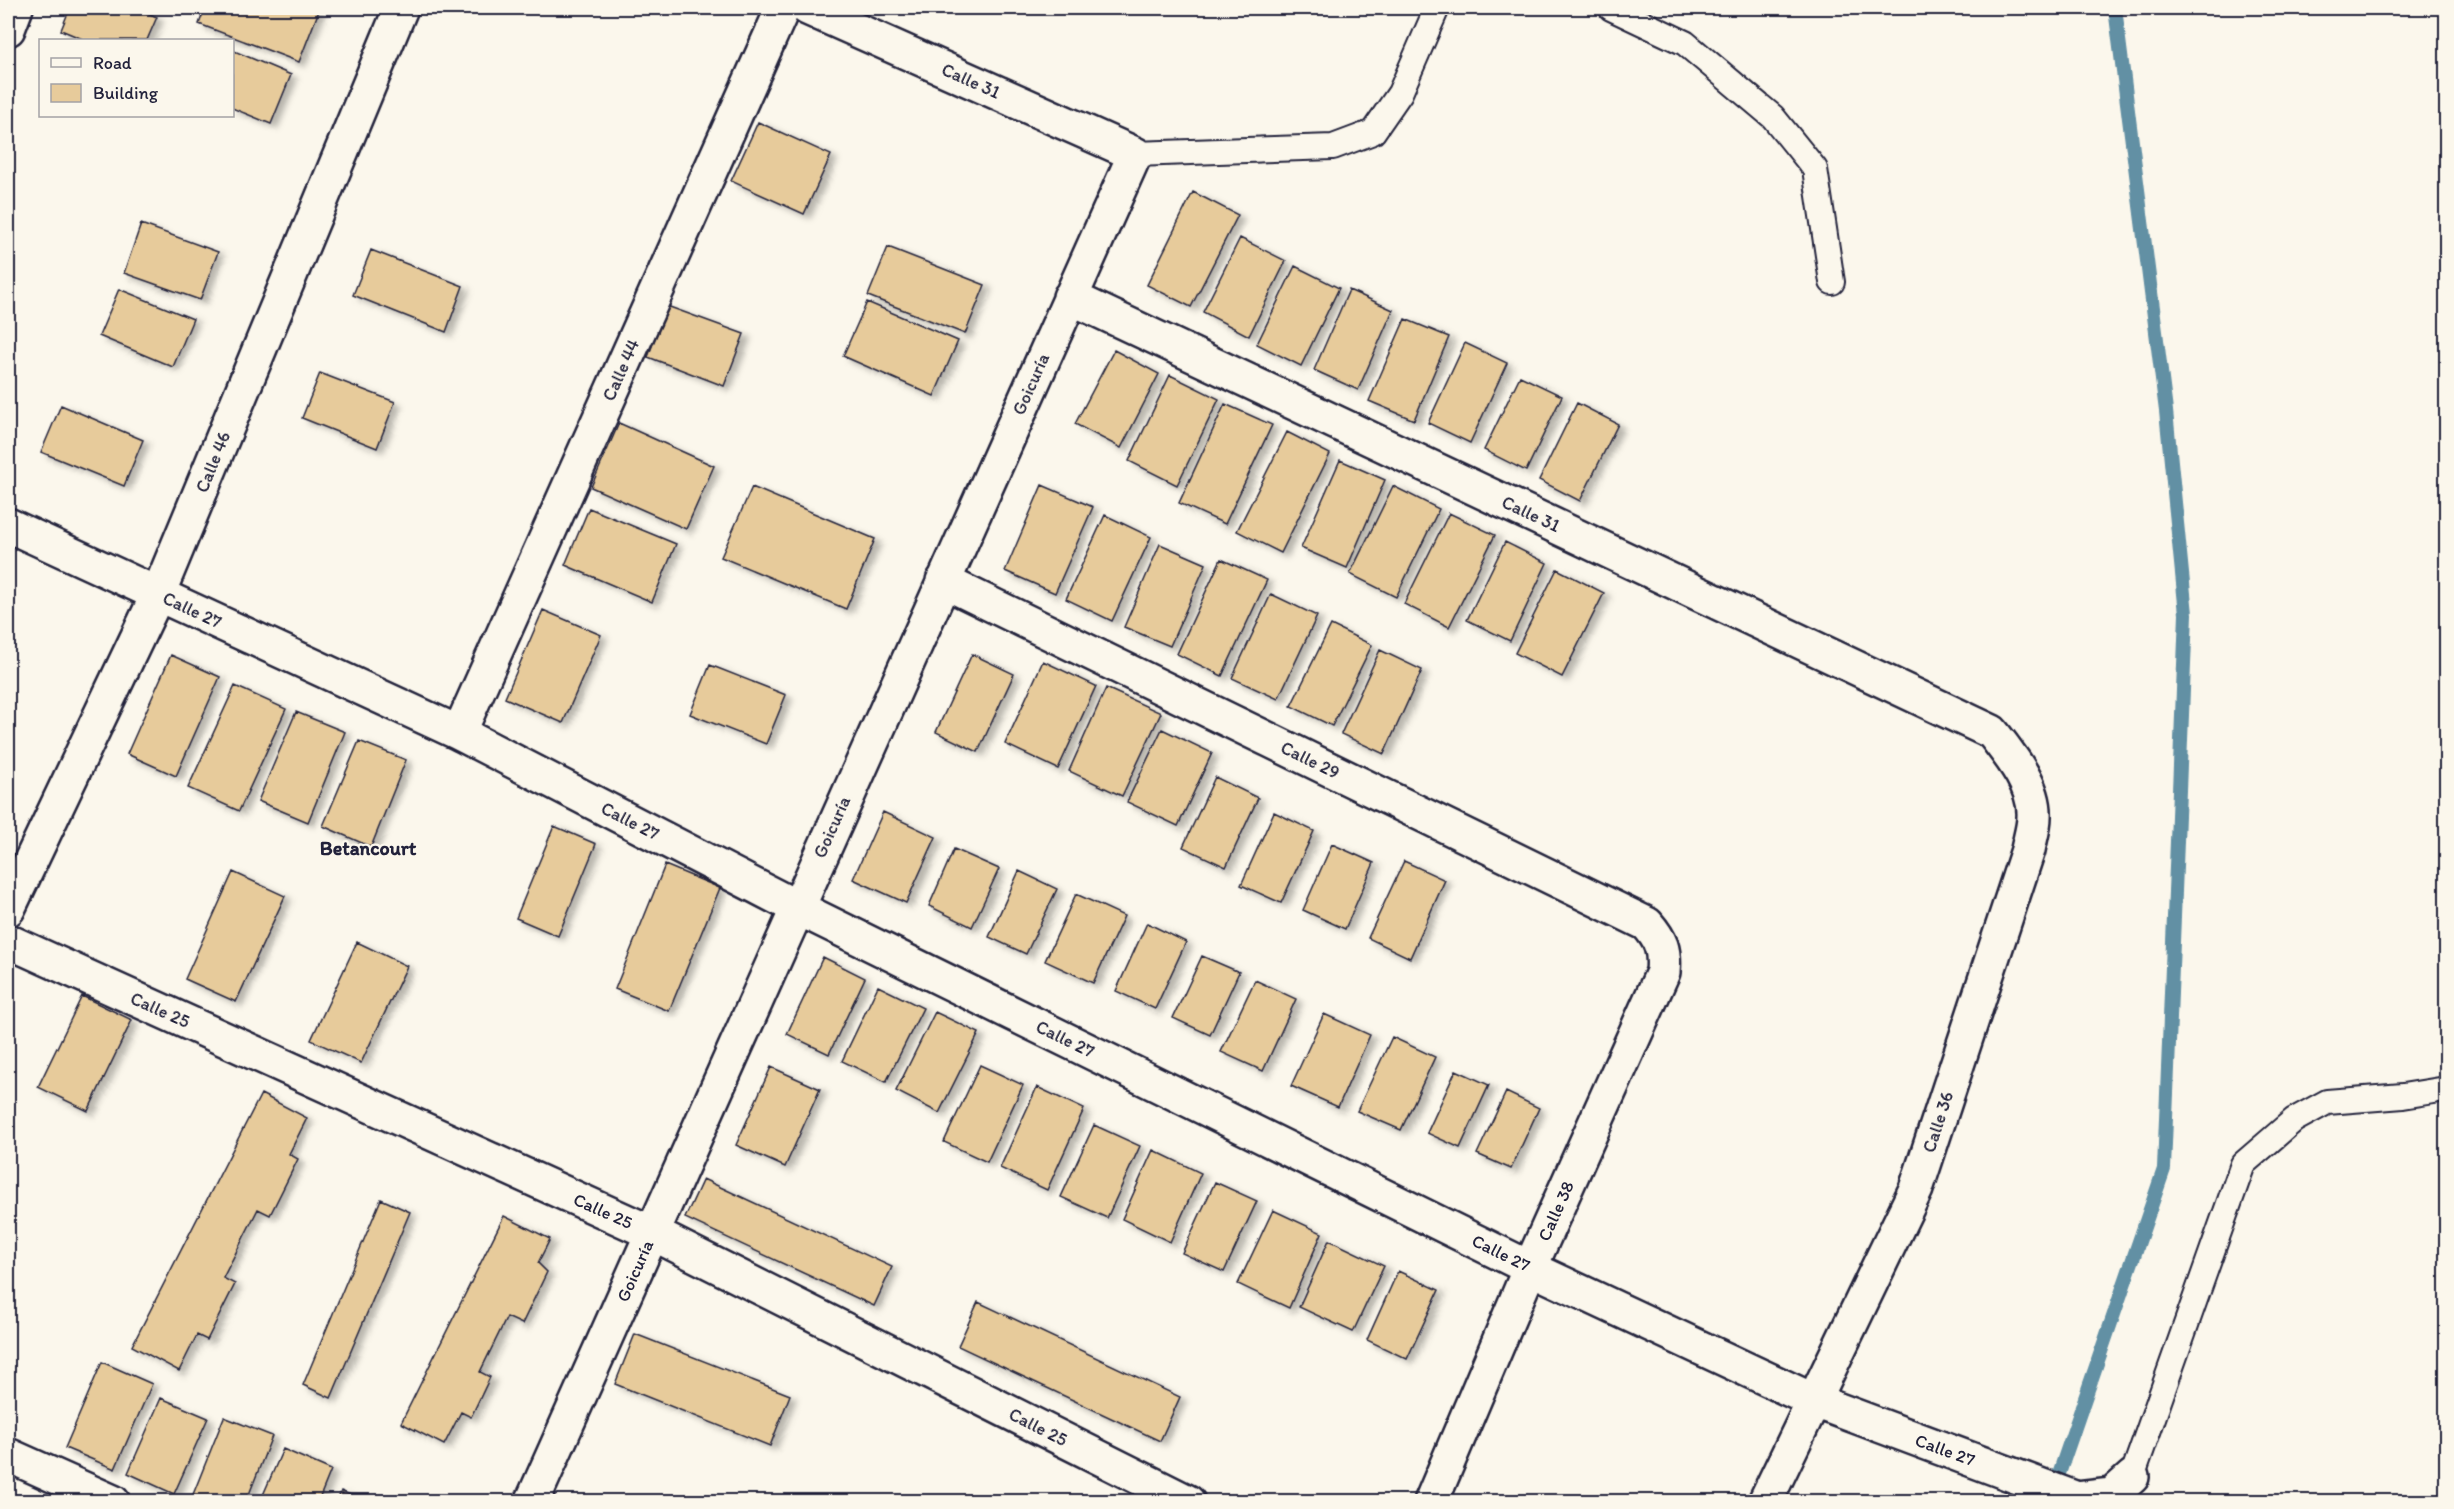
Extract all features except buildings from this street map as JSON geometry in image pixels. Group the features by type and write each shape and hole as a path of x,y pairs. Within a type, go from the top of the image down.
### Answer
{"street":[{"path":"8,29 16,8"},
{"name":"Calle 46","path":"8,909 158,594 401,8"},
{"name":"Calle 44","path":"459,733 783,8"},
{"name":"Calle 31","path":"807,8 1135,154"},
{"name":"Goicuría","path":"532,1502 796,907 1135,154"},
{"name":"Calle 31","path":"1070,297 1992,732"},
{"name":"Calle 27","path":"8,525 459,733 796,907 1530,1268 1812,1400 2077,1499 2112,1495 2132,1477"},
{"name":"Calle 29","path":"943,581 1647,924 1659,938 1665,953"},
{"name":"Calle 36","path":"1765,1502 1812,1400 1916,1189 2028,850 2035,815 2028,788 2010,755 1992,732"},
{"name":"Calle 25","path":"8,941 652,1233 1188,1502"},
{"name":"Calle 38","path":"1431,1502 1530,1268 1663,972 1665,953"},
{"path":"8,1455 113,1502"}],"lane":[{"path":"1135,154 1333,147 1373,132 1400,93 1437,8"},
{"path":"1611,8 1685,43 1773,117 1815,169 1832,282"},
{"path":"2132,1477 2243,1164 2294,1120 2327,1102 2403,1096 2446,1089"}],"waterway":[{"path":"2053,1491 2164,1169 2186,614 2166,411 2115,8"}],"district":[{"name":"Betancourt","path":"368,848"}]}
